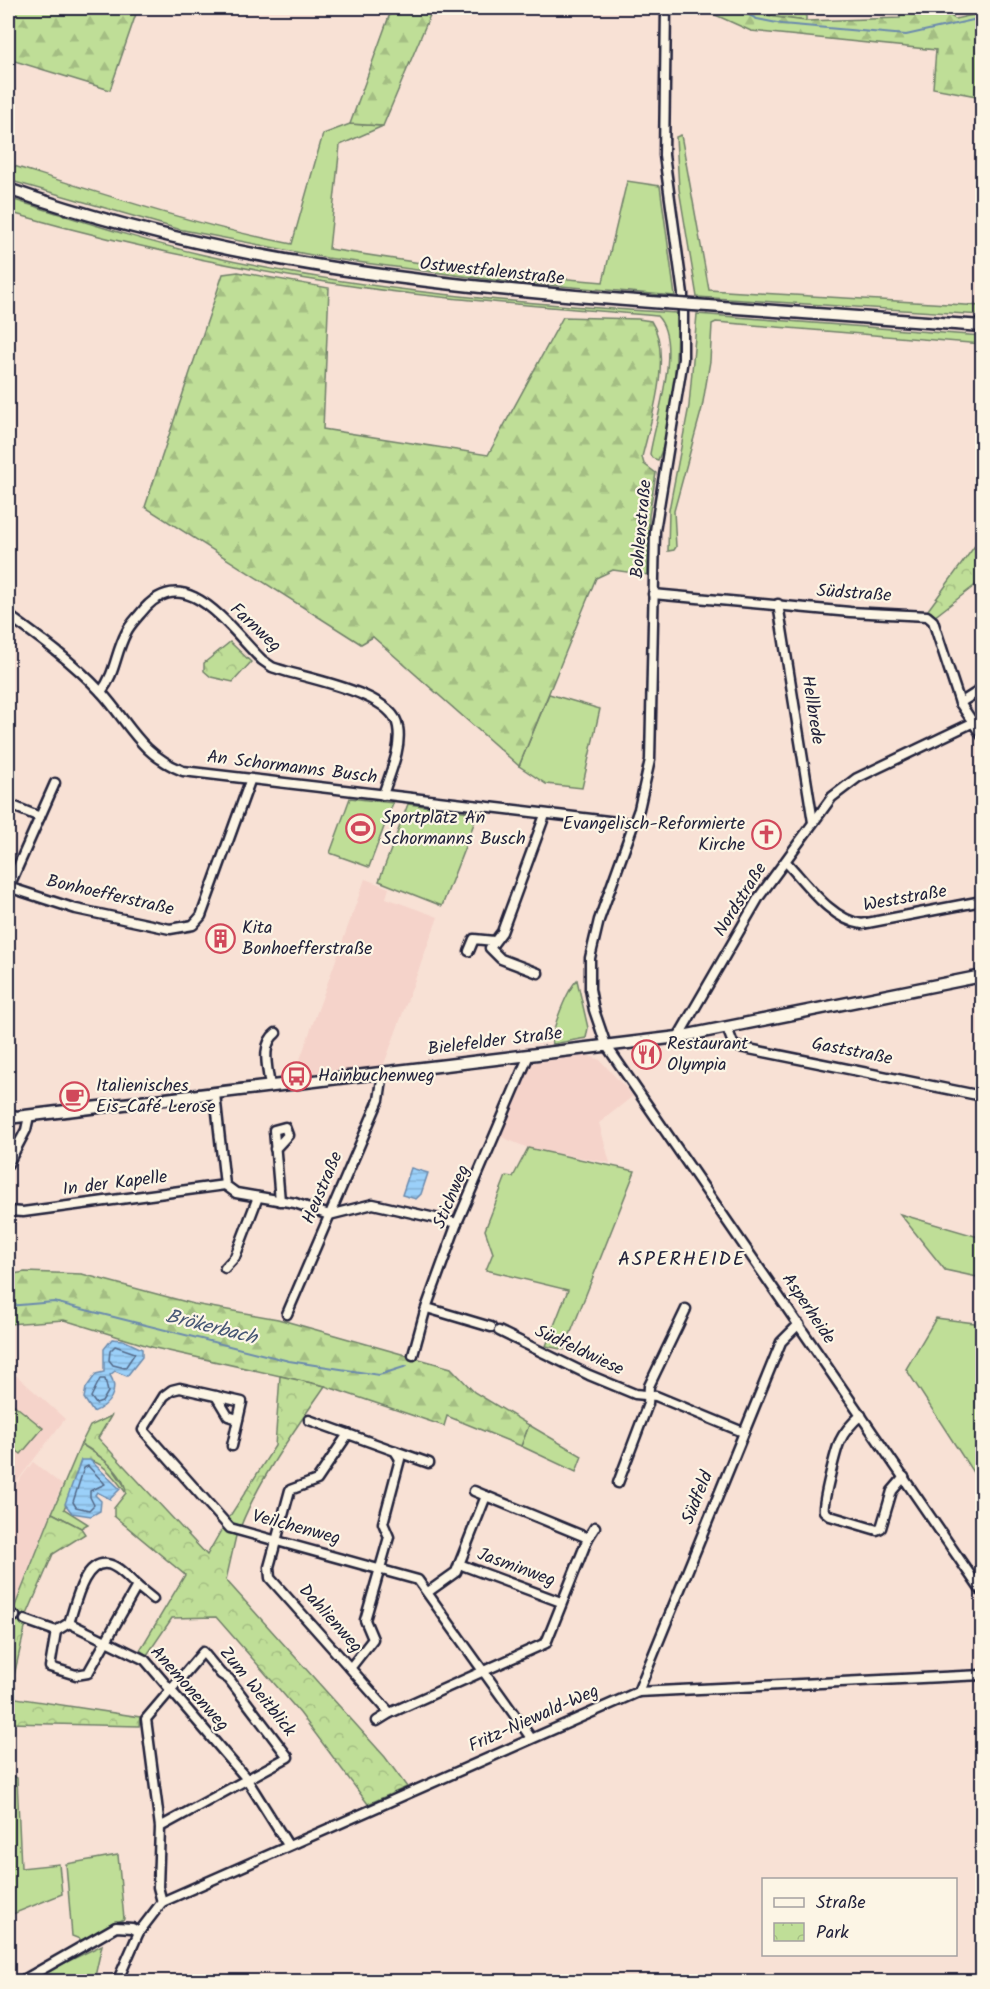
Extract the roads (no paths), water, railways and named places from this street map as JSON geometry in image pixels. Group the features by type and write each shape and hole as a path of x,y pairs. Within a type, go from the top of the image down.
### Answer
{"main road":[{"name":"Ostwestfalenstraße","path":"8,189 117,223 211,246 314,267 539,294 982,326"},
{"name":"Bielefelder Straße","path":"8,1118 678,1037 982,976"}],"street":[{"name":"Bohlenstraße","path":"606,1045 590,988 590,958 599,920 634,824 650,760 657,595 657,507 676,406 684,324 681,275 664,155 666,8"},
{"name":"Farnweg","path":"101,692 112,677 126,632 146,606 169,591 182,592 202,600 262,660 272,667 350,689 393,715 398,725 398,745 383,795"},
{"name":"Südstraße","path":"657,595 850,612 927,615 933,621 960,703 972,723"},
{"name":"Hellbrede","path":"778,604 813,822"},
{"name":"An Schormanns Busch","path":"8,615 68,660 101,692 136,739 159,760 197,774 634,824"},
{"path":"960,703 982,689"},
{"path":"972,723 982,736"},
{"name":"Nordstraße","path":"678,1037 759,897 832,797 857,778 972,723"},
{"name":"Bonhoefferstraße","path":"8,888 76,909 149,926 170,929 193,925 201,916 250,781"},
{"path":"8,888 55,783"},
{"path":"8,804 40,817"},
{"path":"492,945 502,932 545,815"},
{"name":"Weststraße","path":"786,861 836,914 853,923 862,924 982,901"},
{"path":"469,951 474,939 492,945 501,960 538,973"},
{"name":"Gaststraße","path":"726,1028 734,1046 982,1096"},
{"path":"270,1087 266,1047 269,1038 276,1033"},
{"name":"Asperheide","path":"606,1045 982,1592"},
{"name":"Stichweg","path":"413,1355 457,1223 529,1055"},
{"name":"Heustraße","path":"287,1314 379,1100 382,1073"},
{"path":"215,1094 225,1185 236,1193 280,1201 329,1215 373,1204 457,1223"},
{"path":"8,1164 26,1130 29,1116"},
{"path":"275,1149 280,1201"},
{"name":"In der Kapelle","path":"8,1211 23,1212 225,1185"},
{"path":"225,1268 235,1257 258,1197"},
{"name":"Südfeldwiese","path":"427,1308 495,1329 588,1375 635,1394 656,1396 743,1432"},
{"path":"618,1483 648,1404 647,1394 659,1360 668,1348 686,1309"},
{"name":"Südfeld","path":"638,1692 781,1342 799,1324"},
{"name":"Veilchenweg","path":"238,1419 242,1402 180,1388 164,1396 143,1430 230,1528 382,1568 418,1580 531,1738"},
{"path":"216,1396 228,1416 238,1419 232,1446"},
{"path":"861,1415 849,1426 839,1442 824,1500 824,1511 830,1516 877,1530 881,1528 892,1491 904,1477"},
{"path":"309,1420 429,1463"},
{"name":"Dahlienweg","path":"348,1434 317,1480 290,1490 268,1567 270,1578 390,1713"},
{"path":"351,1667 373,1639 365,1620 382,1568 389,1537 383,1523 400,1459 395,1451"},
{"path":"474,1491 588,1538"},
{"path":"428,1592 456,1572 486,1496"},
{"path":"377,1721 390,1713 546,1643 588,1538 595,1527"},
{"path":"137,1586 88,1673 76,1675 50,1667 56,1631 69,1623 82,1586 89,1572 97,1566 106,1563 115,1566 153,1599"},
{"name":"Jasminweg","path":"459,1564 561,1602"},
{"path":"25,1620 56,1631"},
{"name":"Anemonenweg","path":"69,1623 145,1660 246,1778 288,1845"},
{"name":"Zum Weitblick","path":"170,1690 203,1652 221,1674 229,1679 288,1757 246,1778"},
{"name":"Fritz-Niewald-Weg","path":"117,1982 139,1932 162,1902 638,1692 982,1675"},
{"path":"162,1902 158,1887 160,1827 146,1719 170,1690"},
{"path":"160,1827 246,1778"},
{"path":"20,1982 116,1927 132,1928 139,1932"}],"water":[{"path":"411,1168 428,1173 421,1194 416,1199 402,1195"},
{"path":"112,1339 123,1340 142,1349 142,1357 127,1376 115,1371 110,1375 114,1387 111,1397 104,1406 93,1412 84,1398 86,1388 96,1374 104,1372 104,1349"},
{"path":"81,1460 90,1460 120,1489 110,1499 97,1492 95,1495 101,1501 100,1511 91,1516 72,1513 65,1504"}],"waterway":[{"path":"735,8 757,19 782,24 906,35 982,18"},
{"name":"Brökerbach","path":"8,1306 54,1302 289,1361 379,1375 407,1366"}],"place":[{"name":"Sportplatz An Schormanns Busch","path":"361,828"},
{"name":"Evangelisch-Reformierte Kirche","path":"766,834"},
{"name":"Kita Bonhoefferstraße","path":"221,938"},
{"name":"Restaurant Olympia","path":"646,1054"},
{"name":"Hainbuchenweg","path":"297,1076"},
{"name":"Italienisches Eis-Café Lerose","path":"75,1096"}],"district":[{"name":"ASPERHEIDE","path":"682,1260"}]}
